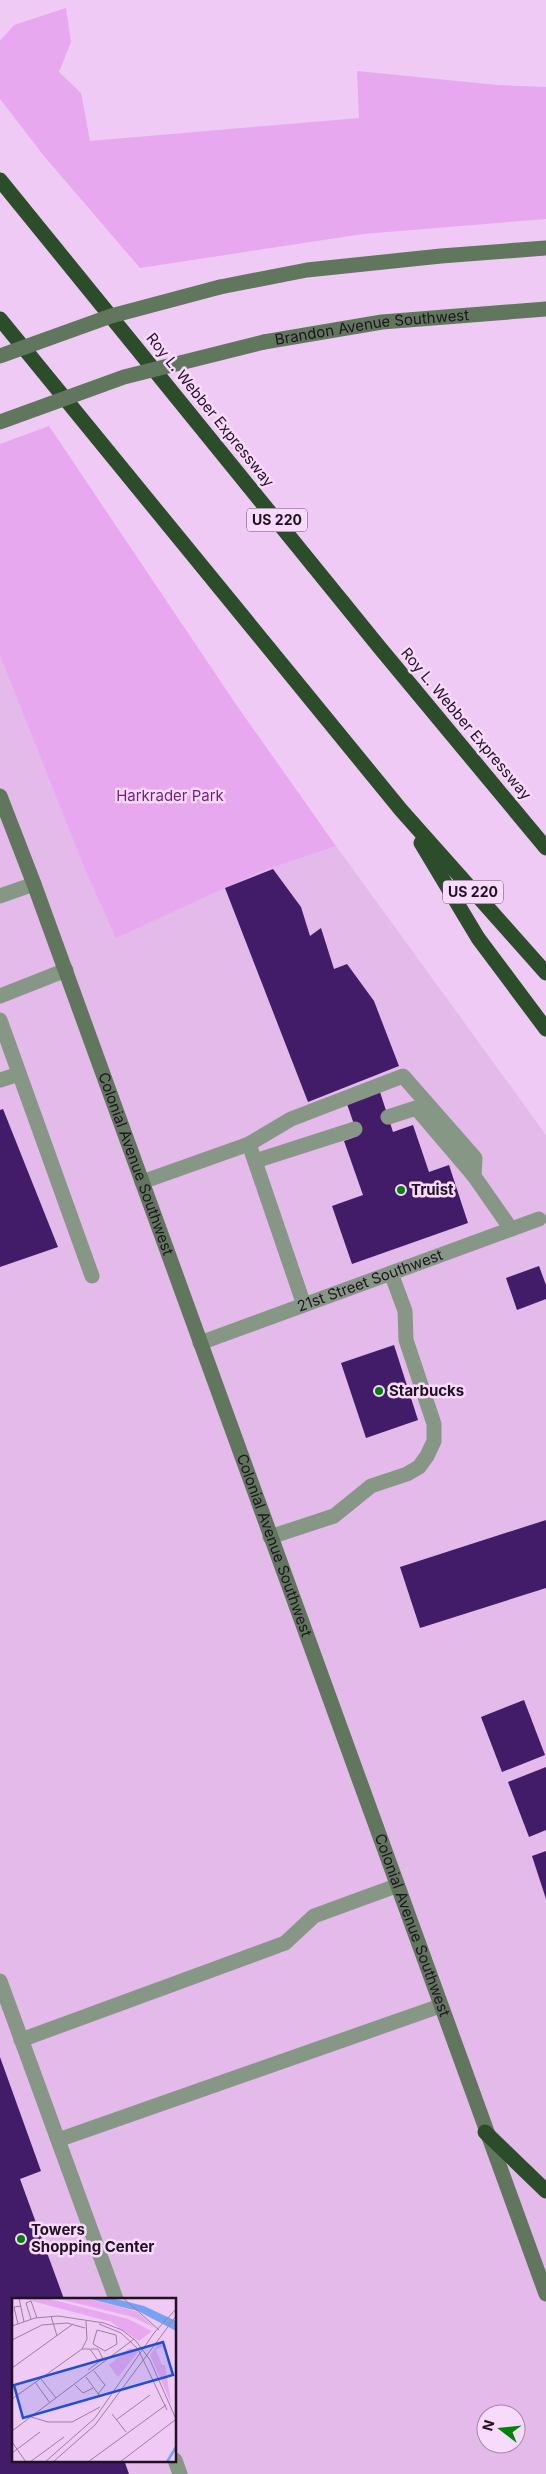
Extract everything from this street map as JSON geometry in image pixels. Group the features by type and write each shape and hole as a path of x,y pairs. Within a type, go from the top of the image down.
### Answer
{"highway":[{"name":"Roy L. Webber Expressway","path":"4,186 380,648 546,848"},
{"name":"US 220","path":"0,319 401,810 546,973"},
{"path":"401,810 478,938 546,1029"},
{"path":"485,2132 546,2191"}],"main road":[{"path":"0,356 111,316 220,287 307,270 441,256 546,248"},
{"name":"Brandon Avenue Southwest","path":"0,422 124,377 264,342 382,322 546,309"},
{"name":"Colonial Avenue Southwest","path":"0,796 66,970 485,2132 546,2294"}],"street":[{"path":"0,896 34,884"},
{"path":"0,996 66,970"},
{"path":"0,1020 92,1276"},
{"path":"0,1080 19,1074"},
{"path":"142,1182 249,1144 291,1119 403,1076 475,1158 474,1176"},
{"path":"388,1116 416,1108 474,1176 511,1229"},
{"path":"255,1161 356,1129"},
{"path":"249,1144 304,1305"},
{"name":"21st Street Southwest","path":"200,1343 540,1219"},
{"path":"270,1537 334,1516 371,1486 406,1474 419,1467 434,1441 434,1424 406,1340 405,1311 392,1273"},
{"path":"22,2040 285,1943 314,1916 396,1886"},
{"path":"0,1981 116,2298"},
{"path":"58,2140 440,2006"},
{"path":"176,2462 180,2474"}],"shaded area":[{"path":"0,656 84,867 259,872 336,846 546,1135 546,2474 0,2474"}],"green space":[{"path":"66,8 71,42 59,72 81,93 90,141 359,118 357,71 497,85 546,87 546,219 363,234 140,268 44,156 0,99 0,41 14,25"},
{"name":"Harkrader Park","path":"49,426 235,703 336,846 259,872 116,938 84,867 0,656 0,444"}],"building":[{"path":"273,869 301,907 310,936 321,928 334,969 347,964 374,1001 399,1066 308,1102 225,888"},
{"path":"380,1092 393,1132 413,1125 429,1172 449,1165 468,1223 352,1264 332,1206 363,1195 344,1141 358,1136 347,1104"},
{"path":"3,1109 58,1247 0,1267 0,1110"},
{"path":"539,1266 546,1285 546,1299 517,1310 506,1278"},
{"path":"394,1345 418,1420 366,1438 341,1363"},
{"path":"546,1520 546,1588 420,1628 400,1567"},
{"path":"524,1700 545,1755 502,1772 481,1717"},
{"path":"546,1767 546,1830 529,1837 508,1782"},
{"path":"546,1851 546,1899 532,1856"},
{"name":"Towers Shopping Center","path":"0,2057 41,2171 20,2179 64,2298 12,2298 12,2462 125,2462 129,2474 0,2474"}],"place":[{"name":"Truist","path":"401,1190"},
{"name":"Starbucks","path":"379,1391"},
{"name":"Towers Shopping Center","path":"21,2239"}]}
